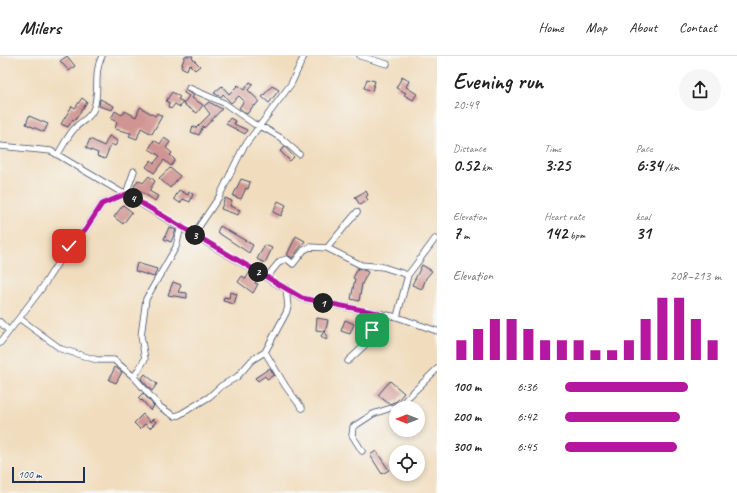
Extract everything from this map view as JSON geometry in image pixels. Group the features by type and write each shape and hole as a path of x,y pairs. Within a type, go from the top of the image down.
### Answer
{"street":[{"path":"58,154 75,127 87,120 93,110 97,98 96,74 102,56"},
{"path":"194,234 219,197 243,148 291,84 304,56"},
{"path":"360,56 387,64"},
{"path":"189,88 224,103 259,127 266,128 281,138 299,154"},
{"path":"0,146 51,150 307,299 398,317 437,331"},
{"path":"0,343 42,288 69,246 85,230 102,204 126,194 134,171"},
{"path":"327,248 357,212"},
{"path":"134,376 145,359 141,336 146,300 176,246 181,226"},
{"path":"398,317 408,275 435,239"},
{"path":"267,277 280,261 287,259 293,264 304,250 310,247 327,248 361,265 383,267 408,275"},
{"path":"19,318 61,349 97,360 114,360 134,376 160,407 174,416 180,415 209,397 220,386 237,377 252,360 265,352 288,307 286,288"},
{"path":"348,361 365,345 378,313"},
{"path":"0,322 9,331"},
{"path":"265,352 286,387 302,408"},
{"path":"362,452 352,435 353,427 373,414 400,404 437,369"}],"building":[{"path":"67,56 75,66 69,71 60,61"},
{"path":"185,56 193,56 192,58 200,66 195,70 189,64 187,70 181,67"},
{"path":"402,77 409,81 406,87 417,94 413,100 404,95 406,93 396,88"},
{"path":"367,79 375,81 372,91 364,88"},
{"path":"250,82 253,84 248,90 259,101 247,114 239,108 244,101 239,96 231,103 223,94 221,97 214,93 222,86 229,94 238,85 244,90"},
{"path":"272,86 279,90 269,103 262,97"},
{"path":"185,90 194,95 192,98 203,105 197,113 183,104 189,96 184,93"},
{"path":"172,92 180,97 178,99 183,102 180,107 175,104 171,109 168,107 169,103 166,101"},
{"path":"82,98 87,102 75,120 73,119 68,127 61,124 72,106 75,108"},
{"path":"100,99 114,106 112,110 99,106"},
{"path":"209,102 222,109 204,128 203,126 199,135 191,132 193,126 196,128 210,114 204,106"},
{"path":"140,107 155,116 157,113 162,116 152,134 141,128 137,139 129,136 131,133 115,129 117,122 111,119 115,111 122,115 125,111 136,117"},
{"path":"29,116 48,124 44,132 26,124"},
{"path":"230,118 235,121 234,124 247,130 245,134 226,124"},
{"path":"109,136 118,141 115,146 111,144 105,159 97,156 98,153 86,148 90,139 104,146"},
{"path":"164,138 170,142 166,148 172,153 170,155 175,160 171,166 164,160 154,173 146,167 151,160 154,163 160,156 149,149 154,140 160,144"},
{"path":"285,147 294,157 290,161 280,151"},
{"path":"170,168 180,176 170,188 159,178"},
{"path":"149,176 155,181 149,191 158,196 155,201 134,187 138,180 143,183"},
{"path":"241,179 250,182 248,189 246,188 241,199 233,196"},
{"path":"179,190 188,195 189,192 193,194 190,202 183,199 180,203 174,199"},
{"path":"366,191 368,195 366,197 368,200 360,205 355,197"},
{"path":"225,198 232,201 230,206 240,210 238,215 221,209"},
{"path":"278,201 286,205 281,216 273,212"},
{"path":"123,205 132,212 123,224 114,217"},
{"path":"220,226 253,245 249,253 217,232"},
{"path":"169,227 176,230 171,242 164,239"},
{"path":"296,236 305,241 292,258 287,255"},
{"path":"265,245 272,248 265,263 257,259"},
{"path":"137,263 157,269 154,277 135,271"},
{"path":"422,265 432,271 426,278 422,289 412,285"},
{"path":"358,268 368,272 362,284 359,301 351,299 355,279 353,278"},
{"path":"249,273 258,277 255,283 258,284 253,293 238,282 242,276 246,279"},
{"path":"173,282 181,285 178,292 187,293 187,298 168,295"},
{"path":"230,292 237,294 234,304 223,301 224,297 229,298"},
{"path":"317,318 328,320 325,334 328,336 326,340 321,336 324,331 316,330"},
{"path":"345,320 354,324 350,334 341,331"},
{"path":"115,367 122,372 116,383 109,380"},
{"path":"270,368 274,375 267,379 265,376 258,381 255,378"},
{"path":"145,374 157,384 152,391 141,379"},
{"path":"390,381 404,393 397,401 389,401 389,404 378,395"},
{"path":"143,393 154,406 150,410 142,400 141,401 138,398"},
{"path":"143,414 150,422 153,419 156,422 150,428 145,424 140,429 134,423"},
{"path":"376,451 389,470 382,474 370,455"}],"route":[{"path":"69,246 85,230 102,204 126,194 302,298 340,307 378,313 372,330"}]}
